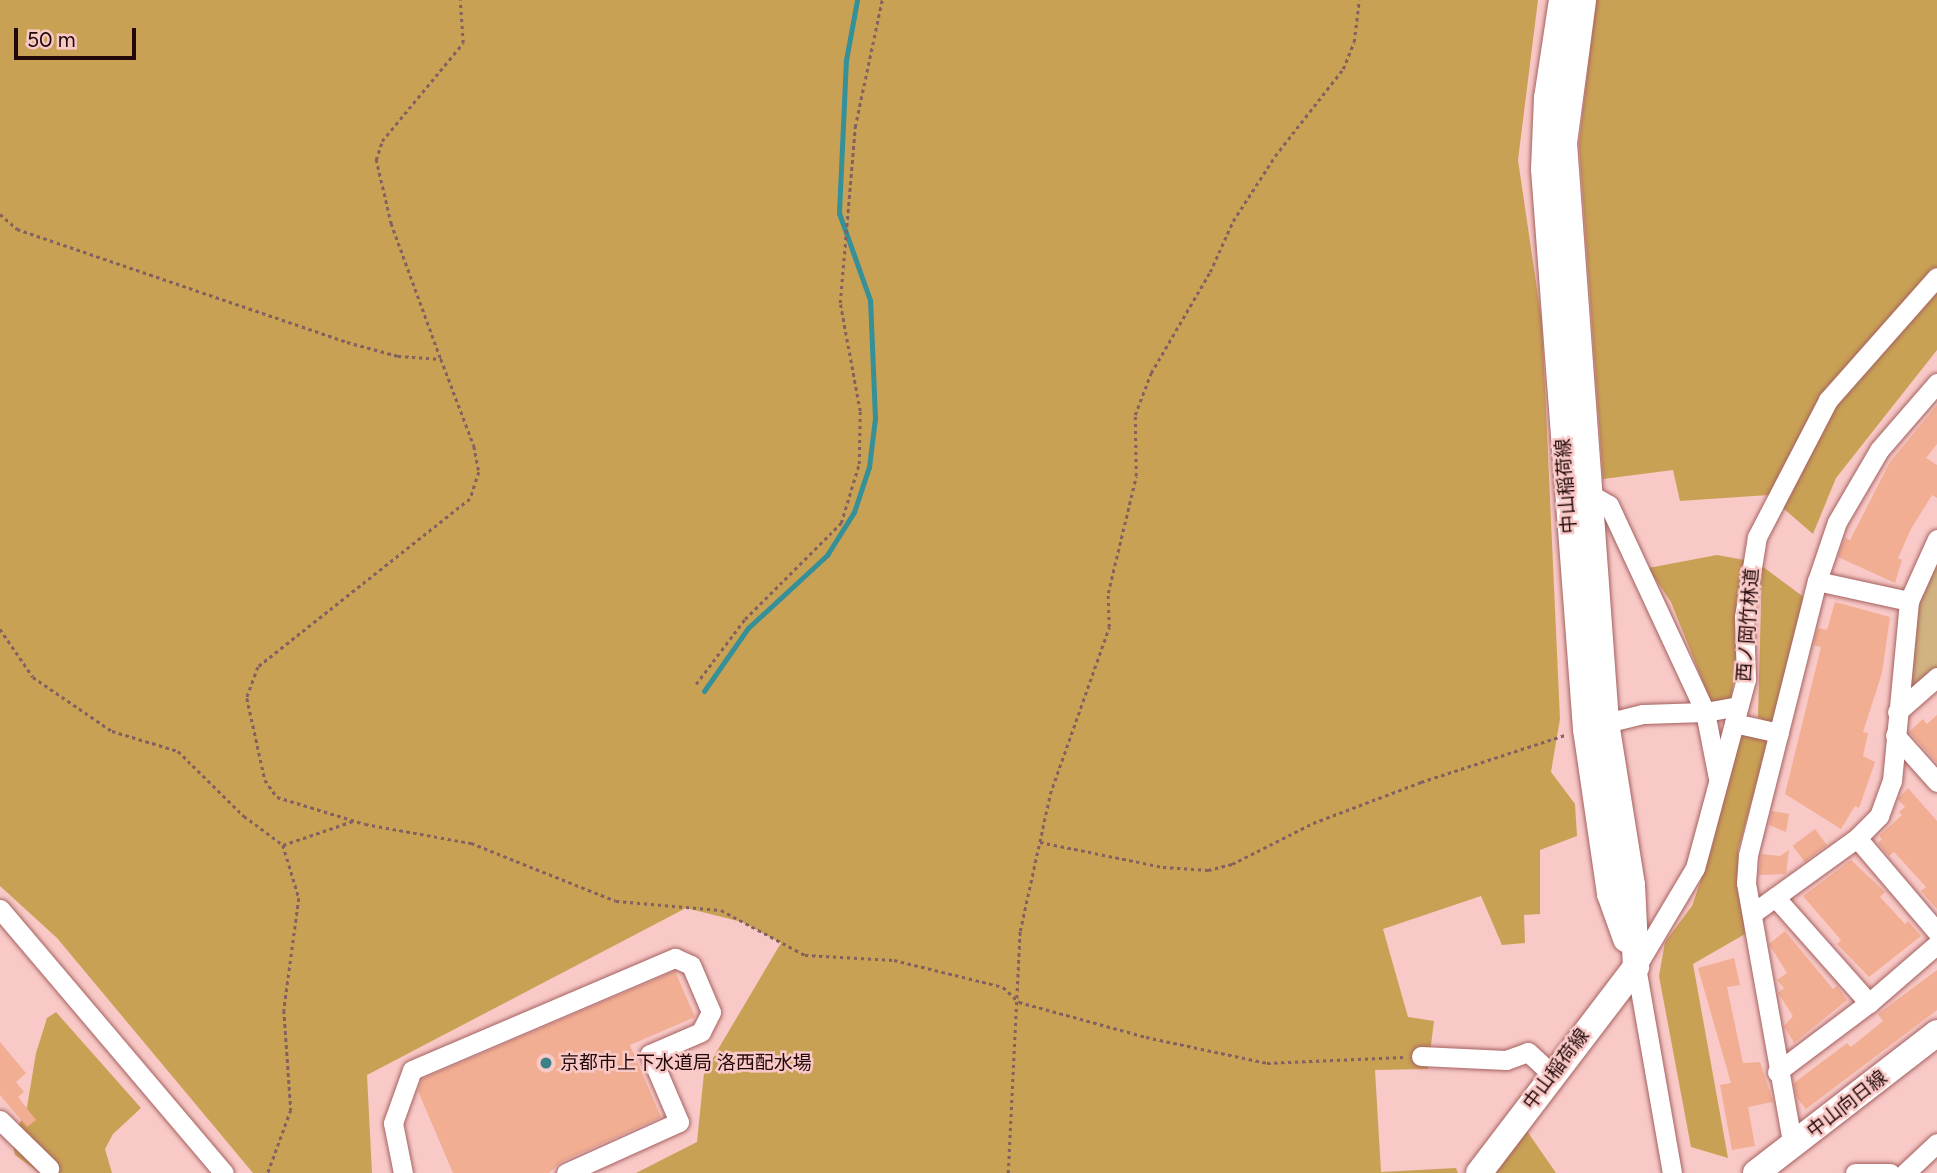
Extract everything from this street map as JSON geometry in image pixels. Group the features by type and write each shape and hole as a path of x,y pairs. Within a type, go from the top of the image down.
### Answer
{"main road":[{"name":"中山稲荷線","path":"1479,1173 1636,967 1610,894 1544,169 1547,98 1562,0"},
{"name":"中山稲荷線","path":"1583,0 1564,143 1588,493 1596,725"},
{"name":"中山向日線","path":"1756,1173 1937,1034"}],"street":[{"name":"西ノ岡竹林道","path":"1636,967 1695,868 1719,783 1746,679 1746,586 1757,537 1787,472 1828,400 1937,277"},
{"path":"1793,1147 1777,1072 1746,883 1748,855 1817,581 1837,522 1879,450 1937,383"},
{"path":"1588,493 1609,505 1704,712 1719,783"},
{"path":"1753,913 1857,838 1879,816 1888,793 1909,601 1937,539"},
{"path":"1817,581 1909,601"},
{"path":"1897,712 1937,677"},
{"path":"1596,725 1643,714 1704,712 1736,714 1779,733"},
{"path":"1895,735 1937,782"},
{"path":"1857,838 1937,932"},
{"path":"1775,897 1869,1003"},
{"path":"0,909 224,1173"},
{"path":"1777,1072 1869,1003 1937,944"},
{"path":"403,1173 393,1123 412,1070 675,958 691,965 710,1012 701,1032 650,1054 679,1122 566,1173"},
{"path":"1636,967 1672,1173"},
{"path":"1421,1056 1506,1060 1528,1052 1552,1074"},
{"path":"0,1120 49,1168"},
{"path":"1905,1173 1937,1143"},
{"path":"1855,1173 1890,1173"}],"path":[{"path":"460,0 463,43 382,141 376,160 391,224 474,446 479,472 470,499 276,649 258,667 247,698 265,780 277,797 365,824 471,843 616,901 721,911 805,955 894,960 1003,987 1019,1002 1267,1063 1421,1056"},
{"path":"696,684 745,619 841,523 859,464 860,411 840,303 855,127 882,0"},
{"path":"1008,1173 1019,1002 1020,931 1050,794 1109,627 1108,593 1136,476 1135,415 1151,373 1210,272 1233,221 1275,156 1343,69 1354,42 1359,0"},
{"path":"0,214 17,229 347,342 398,356 441,359"},
{"path":"0,629 33,677 112,731 178,751 244,816 283,845 299,898 284,1010 291,1110 268,1173"},
{"path":"1040,842 1163,867 1208,870 1232,864 1313,823 1421,782 1596,725"},
{"path":"283,845 355,820 365,824"}],"shaded area":[{"path":"0,0 1538,0 1518,160 1542,323 1560,719 1551,772 1575,804 1577,836 1540,850 1540,914 1524,915 1525,943 1502,945 1481,896 1383,929 1408,1017 1434,1021 1428,1069 1375,1070 1381,1172 1456,1168 1458,1173 636,1173 697,1142 704,1073 781,943 742,922 686,908 367,1075 372,1173 253,1173 57,938 0,886"},
{"path":"1596,0 1937,0 1937,350 1836,478 1813,534 1768,495 1680,501 1673,470 1603,479 1579,144"},
{"path":"1937,551 1937,669 1908,695 1910,599"},
{"path":"1717,555 1750,561 1731,699 1711,702 1671,602 1648,568"},
{"path":"1762,566 1805,598 1773,726 1758,717"},
{"path":"1739,733 1769,739 1738,850 1745,934 1693,964 1728,1158 1691,1147 1659,976 1665,942 1692,906 1711,851"},
{"path":"56,1012 141,1108 113,1134 105,1149 112,1173 40,1173 15,1155 12,1141 27,1107 36,1053 47,1018"},
{"path":"1527,1131 1556,1173 1485,1173"}],"building":[{"path":"1937,405 1937,444 1926,458 1937,465 1937,498 1932,495 1911,529 1898,558 1902,560 1895,583 1838,557 1845,538 1850,540 1890,462"},
{"path":"1835,602 1890,617 1882,673 1863,732 1868,733 1863,756 1875,762 1859,808 1855,806 1841,829 1785,794 1821,647 1814,645 1815,638 1818,628 1827,630"},
{"path":"1937,715 1937,763 1909,732 1923,719 1927,724"},
{"path":"1908,788 1937,821 1937,909 1921,891 1926,887 1894,852 1889,856 1878,843 1882,839 1879,836 1902,815 1899,812 1905,807 1898,799"},
{"path":"1772,811 1789,814 1786,832 1769,825"},
{"path":"1815,829 1827,845 1805,862 1793,846"},
{"path":"1789,850 1786,874 1759,875 1761,854 1780,856"},
{"path":"1851,860 1885,892 1880,897 1905,924 1908,921 1921,936 1869,977 1837,944 1841,940 1803,896"},
{"path":"1785,931 1833,989 1837,986 1847,1000 1794,1043 1784,1026 1793,1016 1778,993 1784,988 1777,980 1787,973 1769,944"},
{"path":"1734,958 1740,985 1727,987 1743,1063 1760,1062 1773,1102 1748,1107 1755,1146 1732,1150 1720,1085 1731,1083 1698,968"},
{"path":"1937,970 1937,1010 1806,1109 1797,1098 1794,1083 1847,1043 1851,1047 1883,1021 1878,1014"},
{"name":"京都市上下水道局 洛西配水場","path":"675,971 695,1017 630,1045 661,1117 561,1162 549,1173 453,1173 418,1091 422,1079"},
{"path":"0,1042 26,1073 16,1082 24,1092 18,1097 36,1120 27,1127 0,1095"}],"waterway":[{"path":"704,691 748,628 827,555 854,512 869,467 875,418 870,300 839,213 846,60 857,0"}],"place":[{"name":"京都市上下水道局 洛西配水場","path":"546,1063"}]}
